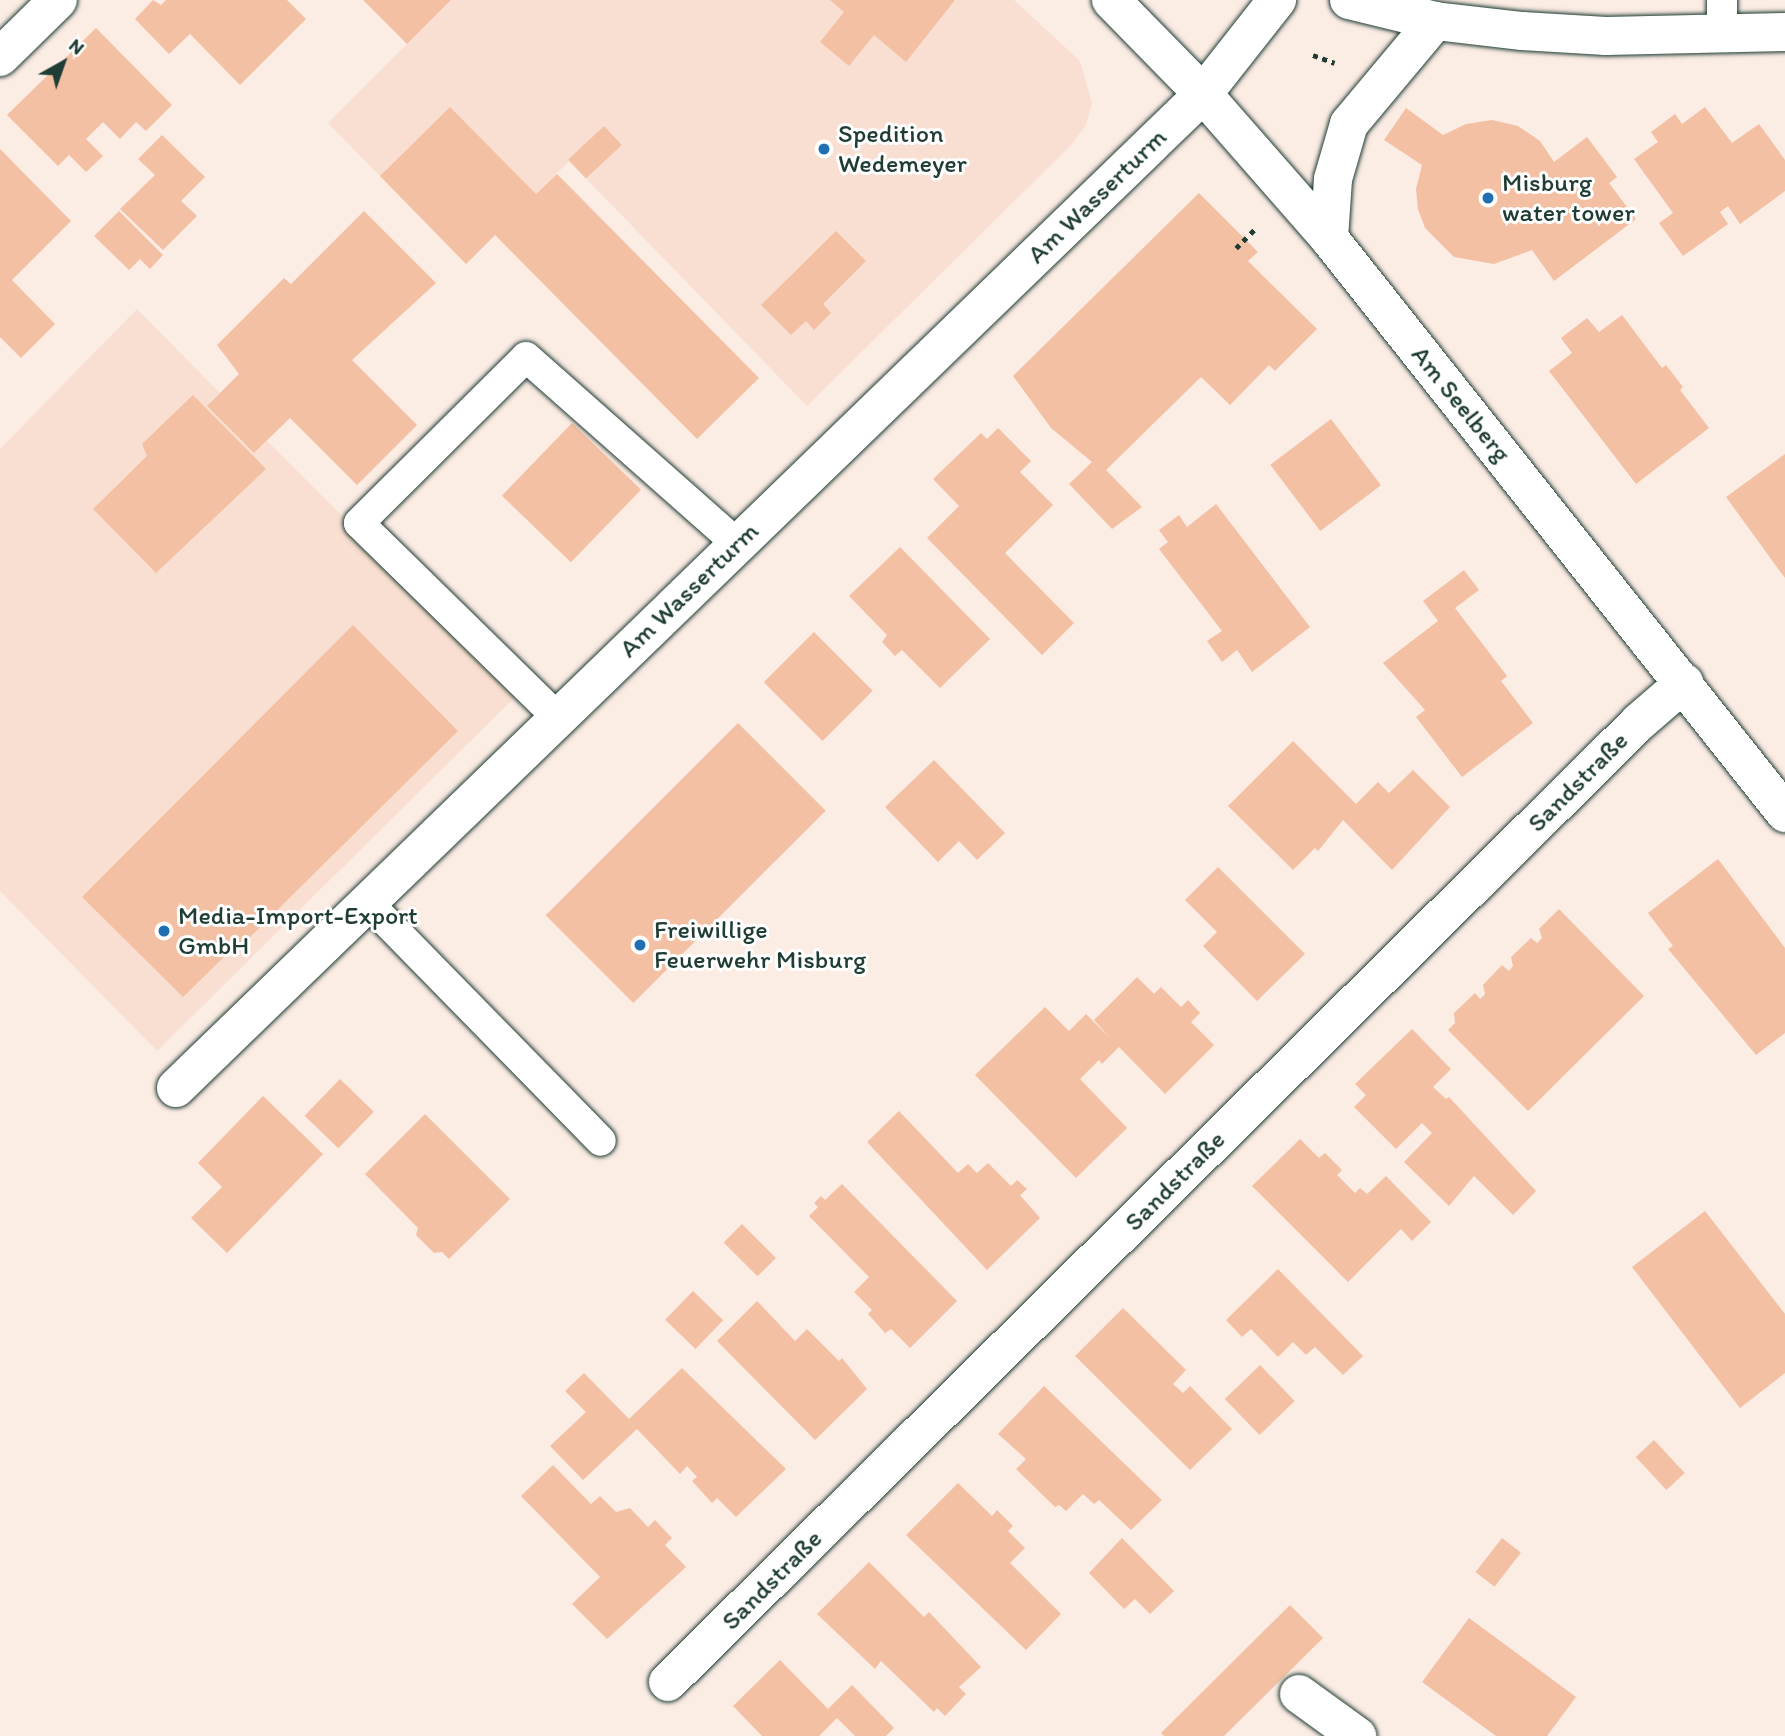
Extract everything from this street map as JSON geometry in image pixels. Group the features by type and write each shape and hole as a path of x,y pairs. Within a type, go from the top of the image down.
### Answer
{"street":[{"path":"0,57 58,0"},
{"name":"Am Seelberg","path":"1111,0 1203,94 1329,238 1685,683 1785,813"},
{"path":"1203,94 1277,0"},
{"path":"1349,0 1435,21 1606,36 1722,17 1785,32"},
{"path":"1329,238 1333,179 1349,124 1435,21"},
{"name":"Am Wasserturm","path":"176,1088 1203,94"},
{"name":"Sandstraße","path":"668,1682 1639,722 1685,683"},
{"path":"1299,1694 1357,1736"}],"lane":[{"path":"557,717 359,523 526,357 737,544"},
{"path":"367,902 601,1141"}],"path":[{"path":"1236,248 1257,228"}],"shaded area":[{"path":"451,0 1014,0 1080,61 1092,103 1086,125 1071,145 807,406 569,161 466,264 328,123"},
{"path":"137,309 220,393 207,406 254,453 267,441 519,693 157,1051 0,891 0,449"}],"building":[{"path":"153,0 161,5 166,0 287,0 306,19 240,85 190,34 169,54 135,19"},
{"path":"363,0 451,0 407,44"},
{"path":"830,0 955,0 906,62 874,35 849,66 820,42 844,12"},
{"path":"96,28 172,105 146,131 136,122 120,139 103,122 86,139 103,156 86,172 69,155 58,166 7,115"},
{"path":"450,107 536,194 557,174 759,378 697,439 495,235 466,264 380,176"},
{"path":"1705,107 1732,143 1759,124 1785,160 1785,191 1740,224 1728,206 1720,212 1728,224 1683,256 1659,223 1673,213 1634,159 1658,142 1651,132 1675,114 1682,124"},
{"name":"Misburg water tower","path":"1406,108 1443,135 1466,124 1492,120 1518,126 1540,141 1554,162 1587,137 1617,177 1609,183 1636,219 1554,281 1532,250 1494,264 1454,257 1425,228 1418,209 1416,189 1422,165 1384,140"},
{"path":"604,126 622,145 586,178 568,159"},
{"path":"162,135 205,177 181,201 197,216 163,250 120,209 155,175 138,159"},
{"path":"0,149 71,221 12,280 55,324 21,358 0,337"},
{"path":"1199,193 1258,252 1248,261 1317,329 1275,371 1269,365 1230,405 1201,377 1106,470 1142,507 1112,529 1069,484 1092,462 1051,428 1013,376"},
{"path":"119,211 163,255 150,269 140,259 129,270 94,236"},
{"path":"364,211 436,283 352,360 417,425 357,485 290,418 254,453 207,406 239,374 217,345 284,278 291,284"},
{"path":"836,231 866,261 823,304 831,313 814,330 806,321 791,335 761,305"},
{"path":"1622,315 1662,368 1666,365 1683,387 1680,390 1709,428 1636,484 1549,371 1572,353 1561,338 1587,318 1599,332"},
{"path":"193,395 266,469 156,573 93,509 147,456 142,444"},
{"path":"1331,419 1381,485 1320,531 1270,465"},
{"path":"572,423 641,490 571,562 502,496"},
{"path":"998,428 1031,461 1020,472 1053,505 1005,553 1074,623 1042,655 927,538 959,506 933,479 981,433 987,439"},
{"path":"1785,454 1785,578 1726,497"},
{"path":"1216,504 1310,627 1252,672 1237,650 1222,662 1207,641 1222,631 1159,549 1168,542 1159,530 1179,515 1187,527"},
{"path":"900,547 990,639 940,688 902,650 895,656 882,642 887,635 849,596"},
{"path":"1464,570 1479,590 1455,608 1507,676 1501,681 1533,723 1462,777 1416,717 1425,710 1383,663 1438,621 1423,601"},
{"path":"353,625 458,731 233,954 231,950 183,997 82,897"},
{"path":"814,632 873,691 822,741 764,682"},
{"path":"738,723 826,811 633,1003 546,915"},
{"path":"1293,741 1356,804 1378,782 1389,793 1413,770 1450,807 1392,870 1343,820 1318,851 1315,848 1293,870 1228,806"},
{"path":"934,760 1005,833 977,860 959,841 938,862 885,807"},
{"path":"1718,859 1785,948 1785,1033 1756,1055 1668,949 1673,946 1648,913"},
{"path":"1218,867 1305,954 1257,1001 1203,946 1217,932 1185,900"},
{"path":"1559,909 1644,996 1528,1111 1448,1030 1455,1023 1454,1013 1475,993 1480,999 1485,994 1483,985 1502,965 1509,971 1513,966 1511,957 1531,938 1537,943 1542,938 1539,929"},
{"path":"1137,977 1154,994 1161,987 1181,1007 1188,1000 1200,1013 1191,1022 1214,1045 1165,1094 1119,1047 1102,1064 1099,1060 1080,1079 1127,1128 1076,1178 975,1075 1045,1007 1069,1031 1086,1014 1110,1038 1094,1020"},
{"path":"1412,1029 1451,1069 1433,1087 1446,1099 1449,1097 1536,1191 1513,1215 1474,1176 1449,1206 1404,1162 1432,1133 1422,1123 1396,1149 1354,1107 1366,1095 1355,1084"},
{"path":"340,1079 374,1112 338,1148 305,1116"},
{"path":"263,1096 323,1154 227,1253 191,1218 222,1187 198,1163"},
{"path":"899,1111 958,1173 968,1164 977,1173 988,1163 1011,1186 1017,1180 1027,1189 1020,1195 1040,1218 987,1270 867,1142"},
{"path":"425,1114 510,1199 449,1259 442,1252 434,1253 416,1235 418,1228 365,1174"},
{"path":"1300,1139 1319,1158 1325,1153 1342,1170 1337,1175 1355,1193 1360,1188 1367,1194 1386,1176 1431,1222 1412,1241 1401,1229 1348,1282 1252,1186"},
{"path":"842,1184 957,1301 910,1348 891,1329 885,1333 868,1314 872,1310 854,1292 869,1277 809,1216 818,1207 814,1203 821,1196 825,1200"},
{"path":"1705,1211 1785,1314 1785,1373 1740,1408 1632,1267"},
{"path":"742,1224 776,1258 758,1276 724,1242"},
{"path":"1278,1269 1363,1356 1343,1375 1315,1347 1306,1355 1293,1342 1278,1357 1251,1329 1242,1337 1226,1320"},
{"path":"693,1291 723,1320 695,1349 665,1320"},
{"path":"757,1301 795,1341 807,1329 839,1361 842,1358 867,1389 815,1440 717,1341"},
{"path":"1123,1308 1186,1370 1173,1384 1183,1393 1190,1386 1232,1429 1190,1470 1075,1356"},
{"path":"1260,1365 1295,1401 1259,1435 1225,1399"},
{"path":"682,1368 786,1469 736,1517 717,1498 712,1503 692,1481 697,1477 687,1466 680,1474 637,1429 583,1480 550,1446 586,1412 565,1391 584,1373 629,1419"},
{"path":"1044,1386 1162,1500 1131,1530 1099,1500 1094,1504 1083,1494 1066,1511 1059,1505 1055,1507 1016,1469 1026,1459 998,1434"},
{"path":"1654,1440 1685,1473 1666,1490 1636,1457"},
{"path":"553,1465 591,1504 600,1496 616,1512 630,1508 648,1527 655,1520 672,1538 665,1545 686,1567 607,1639 572,1604 600,1577 521,1496"},
{"path":"958,1483 992,1516 997,1510 1013,1526 1008,1531 1025,1548 1010,1563 1061,1614 1026,1650 906,1535"},
{"path":"1122,1538 1174,1591 1150,1614 1135,1599 1124,1609 1089,1573"},
{"path":"1502,1538 1521,1553 1494,1587 1476,1572"},
{"path":"869,1562 924,1617 929,1612 981,1667 959,1687 966,1694 945,1716 937,1708 934,1712 881,1661 875,1669 817,1614"},
{"path":"1290,1605 1323,1638 1224,1736 1164,1736 1161,1733"},
{"path":"1469,1618 1576,1697 1547,1736 1496,1736 1422,1682"},
{"path":"780,1660 828,1709 852,1685 894,1728 886,1736 855,1736 837,1718 819,1736 762,1736 733,1706"}],"place":[{"name":"Spedition Wedemeyer","path":"824,149"},
{"name":"Misburg water tower","path":"1488,198"},
{"name":"Media-Import-Export GmbH","path":"164,931"},
{"name":"Freiwillige Feuerwehr Misburg","path":"640,945"}]}
